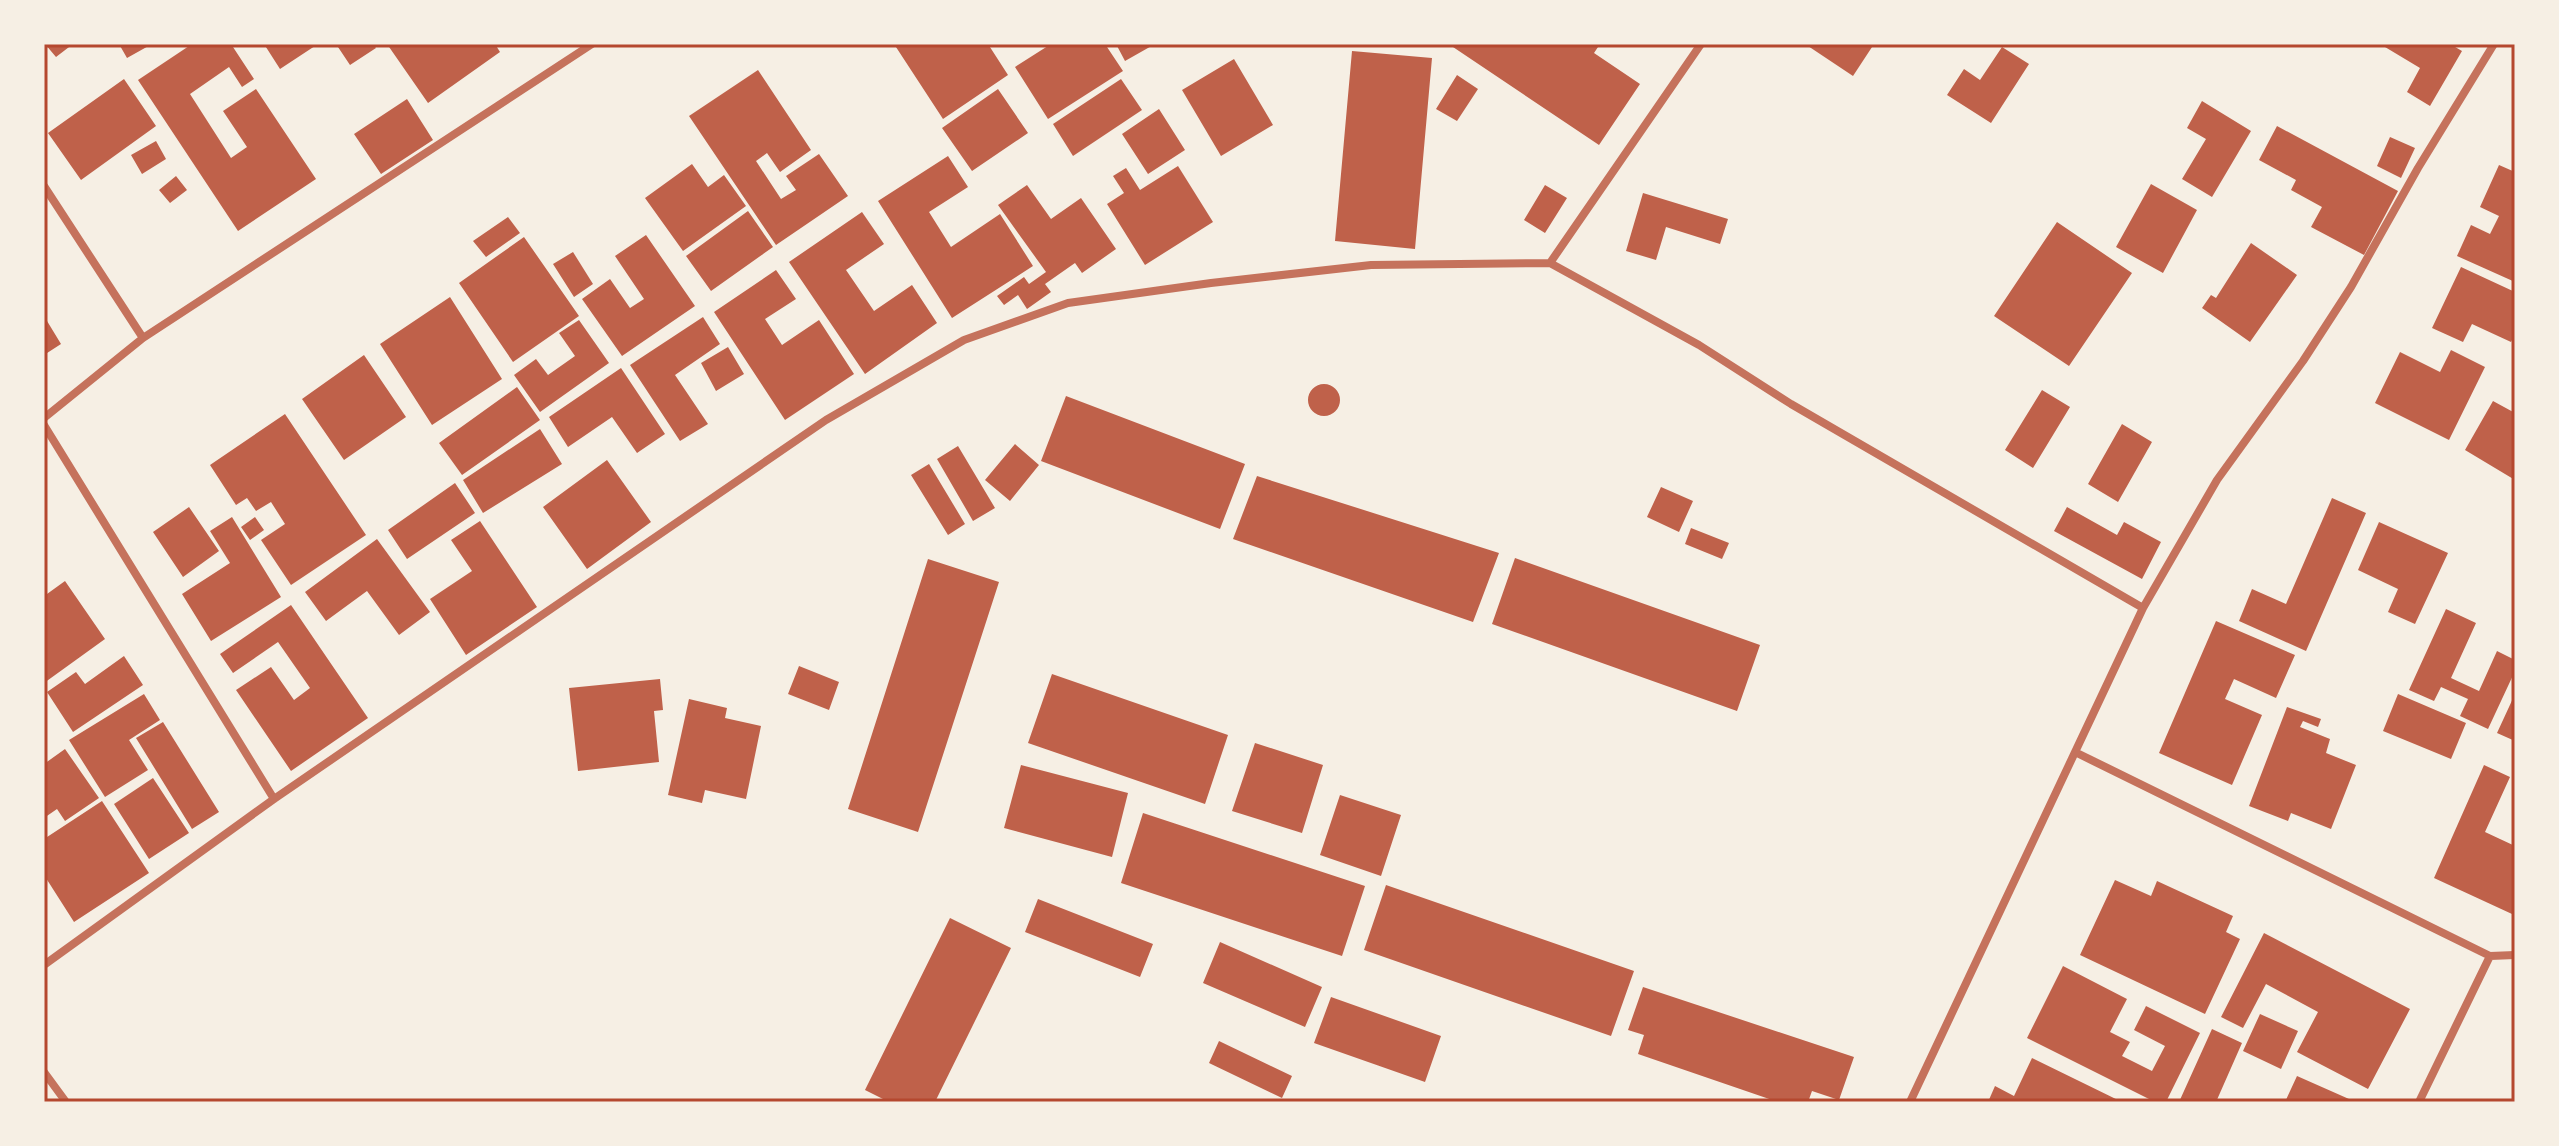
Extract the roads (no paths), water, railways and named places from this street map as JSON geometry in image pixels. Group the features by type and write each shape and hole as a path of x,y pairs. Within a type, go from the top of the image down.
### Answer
{"street":[{"path":"44,418 143,338 592,44"},
{"path":"1550,263 1701,44"},
{"path":"1910,1102 2143,608 2217,480 2303,361 2351,287 2418,168 2494,44"},
{"path":"44,186 143,338"},
{"path":"44,965 274,799 826,420 964,340 1068,303 1371,265 1550,263 1699,345 1791,404 2143,608"},
{"path":"44,425 274,799"},
{"path":"2077,753 2490,956 2515,955"},
{"path":"2419,1102 2490,956"},
{"path":"44,1072 66,1102"}]}
